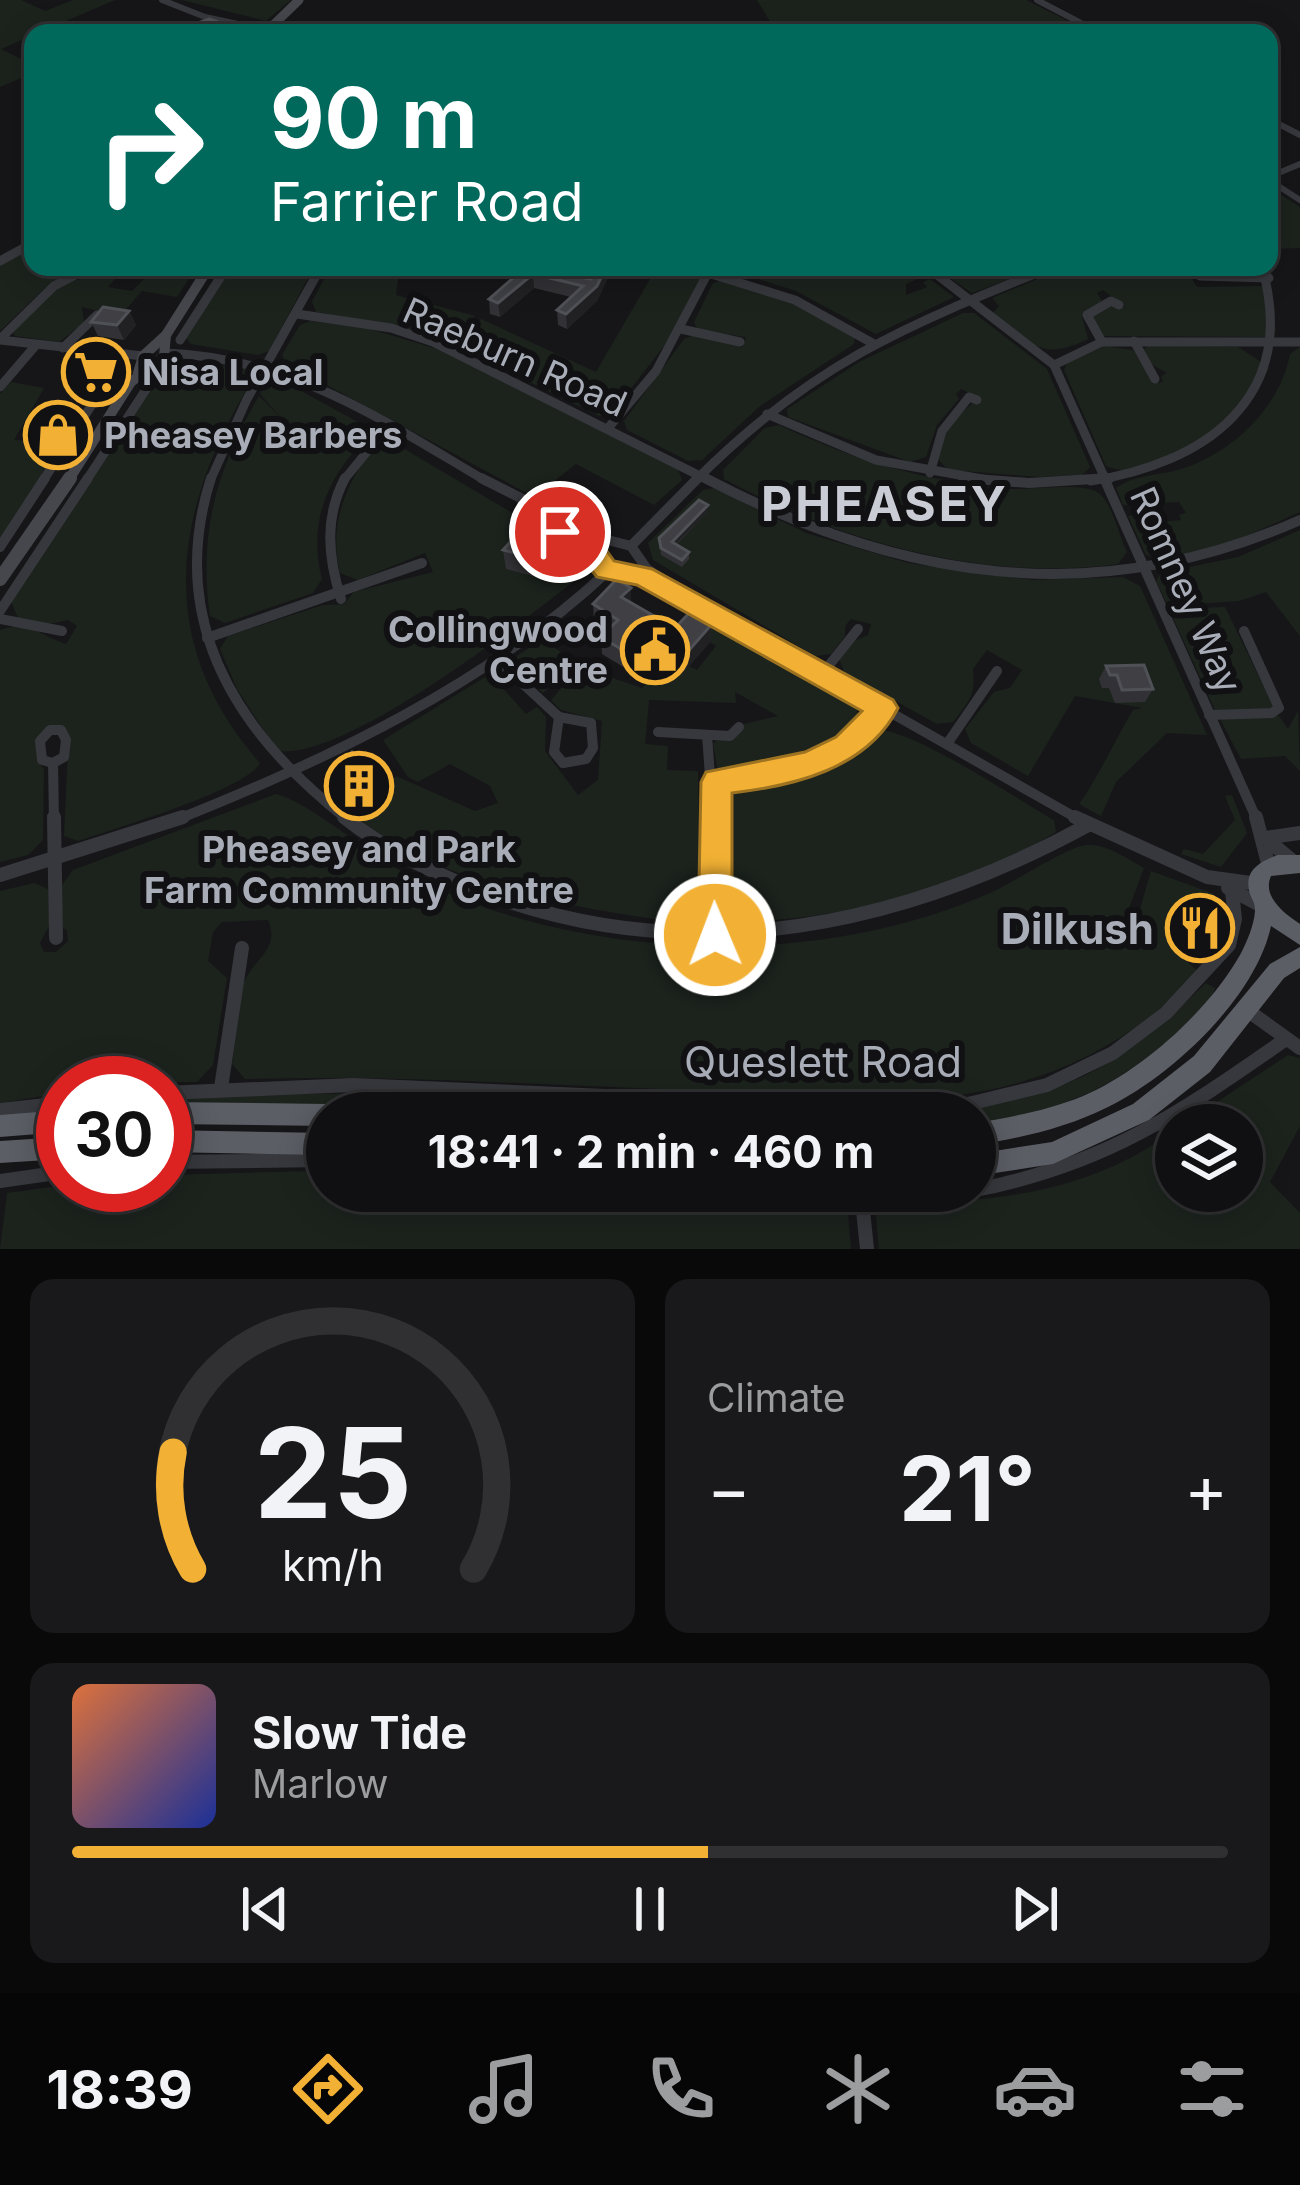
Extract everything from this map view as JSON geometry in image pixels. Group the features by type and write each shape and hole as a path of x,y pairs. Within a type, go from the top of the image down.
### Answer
{"highway":[{"path":"1298,863 1264,892 1300,935"},
{"name":"Queslett Road","path":"996,1129 1040,1120 1116,1091 1178,1042 1226,992 1260,941 1264,892"},
{"path":"996,1162 1053,1153 1141,1112 1202,1064 1277,971 1300,957"},
{"path":"1226,992 1246,1010"},
{"path":"192,1113 306,1115"},
{"path":"0,1126 36,1123"},
{"path":"192,1142 306,1144"},
{"path":"0,1153 36,1150"}],"main road":[{"path":"273,24 298,0"},
{"path":"0,580 135,378 155,357 203,276"}],"street":[{"path":"162,0 192,14 236,24"},
{"path":"1037,0 1083,24"},
{"path":"0,339 53,286 79,276"},
{"path":"180,340 219,276"},
{"path":"316,276 223,448 202,510 196,580 207,638 229,697 287,775 342,818 405,858 478,893 557,916 715,935 821,925 902,910 980,882 1088,825"},
{"path":"609,427 656,371 707,276"},
{"path":"731,276 806,302 874,344"},
{"path":"938,276 1054,365 1102,341 1300,342"},
{"path":"627,572 636,565 635,550 703,475 766,414 816,376 874,344 1029,276"},
{"path":"1203,280 1269,278 1281,306 1286,342 1281,357"},
{"path":"1102,341 1087,315 1111,300"},
{"name":"Raeburn Road","path":"297,314 391,328 433,342 775,512 892,554 1003,573 1087,574 1144,569 1244,547 1300,520"},
{"path":"63,348 97,315"},
{"path":"681,329 740,342"},
{"path":"0,339 123,356 198,353 269,366 388,425 523,502 540,505 635,550 647,569 724,618 1088,825 1232,890 1264,892"},
{"path":"1134,341 1153,376 1164,371"},
{"path":"0,387 36,345"},
{"path":"0,547 123,356"},
{"path":"62,631 0,615 155,357"},
{"name":"Romney Way","path":"1054,365 1265,838 1264,892"},
{"path":"766,414 871,459 930,473 1011,482 1103,480 1178,464 1226,437 1267,392"},
{"path":"930,473 935,443 950,413 969,397"},
{"path":"339,596 326,544 336,492 367,445 388,425"},
{"path":"523,502 533,517 590,548 608,571"},
{"path":"599,558 613,543"},
{"path":"207,638 339,596 422,563"},
{"path":"0,875 54,862 287,775 364,736 495,658 556,616 608,571 627,572 724,618"},
{"path":"822,674 858,628"},
{"path":"1209,715 1272,713 1279,708 1246,635 1264,638"},
{"path":"495,658 559,717 591,723 595,734 589,759 578,765 562,763 554,752 559,717"},
{"path":"947,745 997,671"},
{"path":"716,782 772,776 813,763 847,746 883,708"},
{"path":"658,732 730,736 739,727"},
{"path":"707,735 710,776 716,782 715,935"},
{"path":"53,764 56,938"},
{"path":"1265,838 1300,833"},
{"name":"Romney Way","path":"1265,838 1298,863"},
{"path":"1207,877 1264,892"},
{"name":"Queslett Road","path":"192,1091 353,1085 834,1106 968,1104 1047,1085 1113,1054 1166,1013 1229,945 1235,919 1232,890"},
{"path":"221,1088 242,948"},
{"path":"996,1186 1061,1173 1114,1152 1293,1044 1246,1010"},
{"path":"0,1110 36,1105"},
{"path":"192,1162 306,1160"},
{"path":"0,1181 36,1176"},
{"path":"863,1212 867,1249"}],"shaded area":[{"path":"0,0 21,0 45,11 73,0 115,0 59,24 24,24 24,39 1,49 24,60 24,77 0,87"},
{"path":"182,0 291,0 266,21"},
{"path":"757,0 1026,0 1074,24 772,24"},
{"path":"1278,193 1300,207 1300,248 1278,249"},
{"path":"24,252 24,276 67,276 45,288 0,331 0,265"},
{"path":"86,276 118,276 108,287 132,291 146,277 140,276 191,276 177,297 142,291 120,316 82,307 84,323 59,342 15,336 12,331 63,285"},
{"path":"225,276 309,276 269,351 258,355 191,344 186,338"},
{"path":"325,276 406,276 398,279 396,295 475,316 458,334 448,336 316,312 312,302"},
{"path":"652,276 701,276 668,341 611,414 599,416 463,349 461,339 481,319 596,372"},
{"path":"748,276 924,276 906,284 906,295 927,287 923,282 930,279 954,297 876,334 796,291"},
{"path":"947,276 1018,276 972,293"},
{"path":"1045,276 1190,276 1197,287 1265,286 1276,331 1269,337 1103,336 1091,319 1094,313 1107,305 1125,307 1103,290 1097,293 1102,301 1082,316 1088,339 1047,349 993,313 999,306 992,298"},
{"path":"723,280 791,300 855,337 854,344 760,406 702,460 688,461 627,430 624,421 684,339 695,335 742,347 746,337 698,330 694,322 713,283"},
{"path":"963,313 974,313 1047,369 1090,467 1082,475 948,470 936,457 944,438 959,415 981,399 961,389 956,394 959,399 937,425 926,457 910,462 788,417 787,409 859,362"},
{"path":"311,321 370,329 437,349 678,469 682,480 654,505 576,464 534,497 286,363 282,355 300,325"},
{"path":"1105,346 1133,350 1154,383 1163,382 1161,376 1167,373 1151,364 1142,351 1148,346 1238,347 1269,367 1244,405 1200,442 1150,467 1126,470 1106,466 1064,370 1067,363"},
{"path":"1300,347 1300,512 1203,552 1163,558 1146,555 1128,516 1154,513 1160,522 1181,520 1179,515 1186,513 1179,502 1123,505 1116,488 1198,463 1234,441 1276,393 1290,354"},
{"path":"176,359 248,369 254,377 206,475 192,524 186,572 189,621 202,669 225,716 260,763 231,785 78,841 64,836 68,749 63,728 36,742 37,761 44,769 43,840 28,855 0,862 0,630 27,628 66,644 77,626 68,620 49,624 18,618 11,602 159,374"},
{"path":"277,378 367,427 368,436 342,467 324,501 317,538 322,579 313,593 225,623 210,616 207,586 214,502 232,449 259,396 283,420 260,394 267,381"},
{"path":"11,382 44,388 14,440 64,443 0,539 0,394"},
{"path":"779,425 863,459 920,475 1009,489 1093,490 1109,506 1127,552 1118,564 1067,568 965,562 915,552 816,521 724,479 723,470 765,428"},
{"path":"391,441 585,556 587,571 481,651 390,711 308,748 277,751 237,689 220,649 228,636 323,605 344,604 354,592 433,572 425,553 358,580 340,573 336,537 348,490 374,444"},
{"path":"714,488 806,533 908,563 1033,580 1123,577 1140,586 1207,735 1167,733 1116,782 1101,816 1079,804 1133,710 1142,708 1075,696 1028,776 971,743 965,729 994,692 1010,688 1022,670 987,650 973,669 967,703 953,722 937,724 845,673 839,659 854,641 868,635 871,624 851,619 831,654 815,656 653,560 648,543 703,490"},
{"path":"1300,530 1300,636 1266,592 1239,601 1168,606 1156,581 1161,573 1238,557"},
{"path":"1225,607 1274,708 1215,710 1169,609"},
{"path":"702,623 855,706 860,719 828,743 794,758 718,772 713,743 744,724 778,716 735,692 736,703 649,700 645,744 668,746 667,770 698,771 700,911 683,923 556,902 474,879 434,863 359,820 396,776 475,811 498,803 490,786 450,764 418,782 408,777 383,740 490,674 526,714 537,707 546,717 545,751 578,795 598,780 602,721 561,710 551,700 580,667 642,688 665,664 682,674 689,666 697,670 716,646 685,626"},
{"path":"542,639 575,662 543,693 514,666 517,656"},
{"path":"1298,711 1300,771 1285,756 1241,759 1220,719 1279,716 1288,729"},
{"path":"878,730 915,741 965,767 1054,820 1056,832 981,870 902,898 820,915 736,922 724,911 720,803 745,790 817,772"},
{"path":"276,794 304,806 392,866 450,894 540,924 635,941 731,946 859,933 965,903 1086,845 1108,849 1144,868 1128,911 1137,919 1151,871 1212,893 1224,905 1219,913 1199,901 1169,946 1199,972 1132,1030 1055,1071 978,1092 763,1092 449,1080 245,1079 232,1064 239,1007 246,978 269,945 268,920 222,922 213,932 208,961 227,978 213,1065 197,1082 192,1082 192,1056 36,1056 36,1097 0,1103 0,891 34,883 48,889 49,926 40,943 44,952 56,952 68,941 67,931 59,924 62,885 73,870"},
{"path":"1232,795 1247,833 1221,867 1181,854 1184,849 1203,854 1235,820 1225,796"},
{"path":"1206,983 1215,988 1212,999 1158,1049 1106,1084 1078,1098 996,1120 996,1102 1049,1090 1093,1071 1153,1031"},
{"path":"1288,1055 1300,1058 1300,1126 1270,1182 1300,1213 1300,1249 879,1249 876,1216 880,1212 996,1212 996,1197 1075,1181 1155,1143 1155,1212 1263,1212 1263,1104 1214,1104"},
{"path":"306,1094 306,1109 192,1107 192,1097"},
{"path":"306,1171 306,1212 847,1212 851,1249 0,1249 7,1193 36,1189 36,1212 192,1212 192,1174"}],"building":[{"path":"515,276 531,276 498,303 489,299"},
{"path":"541,276 602,276 566,314 557,310 583,286"},
{"path":"103,307 129,311 117,325 91,322"},
{"path":"699,500 708,505 672,542 689,552 682,560 661,548 659,538"},
{"path":"529,521 567,545 553,563 503,550"},
{"path":"617,579 631,588 621,597 675,628 690,612 712,624 683,657 665,646 648,665 601,637 618,620 593,604"},
{"path":"1144,665 1153,689 1122,690 1117,675 1110,675 1106,666"},
{"path":"352,752 380,772 356,795 328,774"}],"place":[{"name":"Nisa Local","path":"96,372"},
{"name":"Pheasey Barbers","path":"58,435"},
{"name":"Collingwood Centre","path":"655,650"},
{"name":"Pheasey and Park Farm Community Centre","path":"359,786"},
{"name":"Dilkush","path":"1200,928"}],"district":[{"name":"PHEASEY","path":"885,503"}],"route":[{"path":"560,532 590,548 606,570 643,576 883,708 847,746 813,763 772,776 716,782 715,935"}]}
